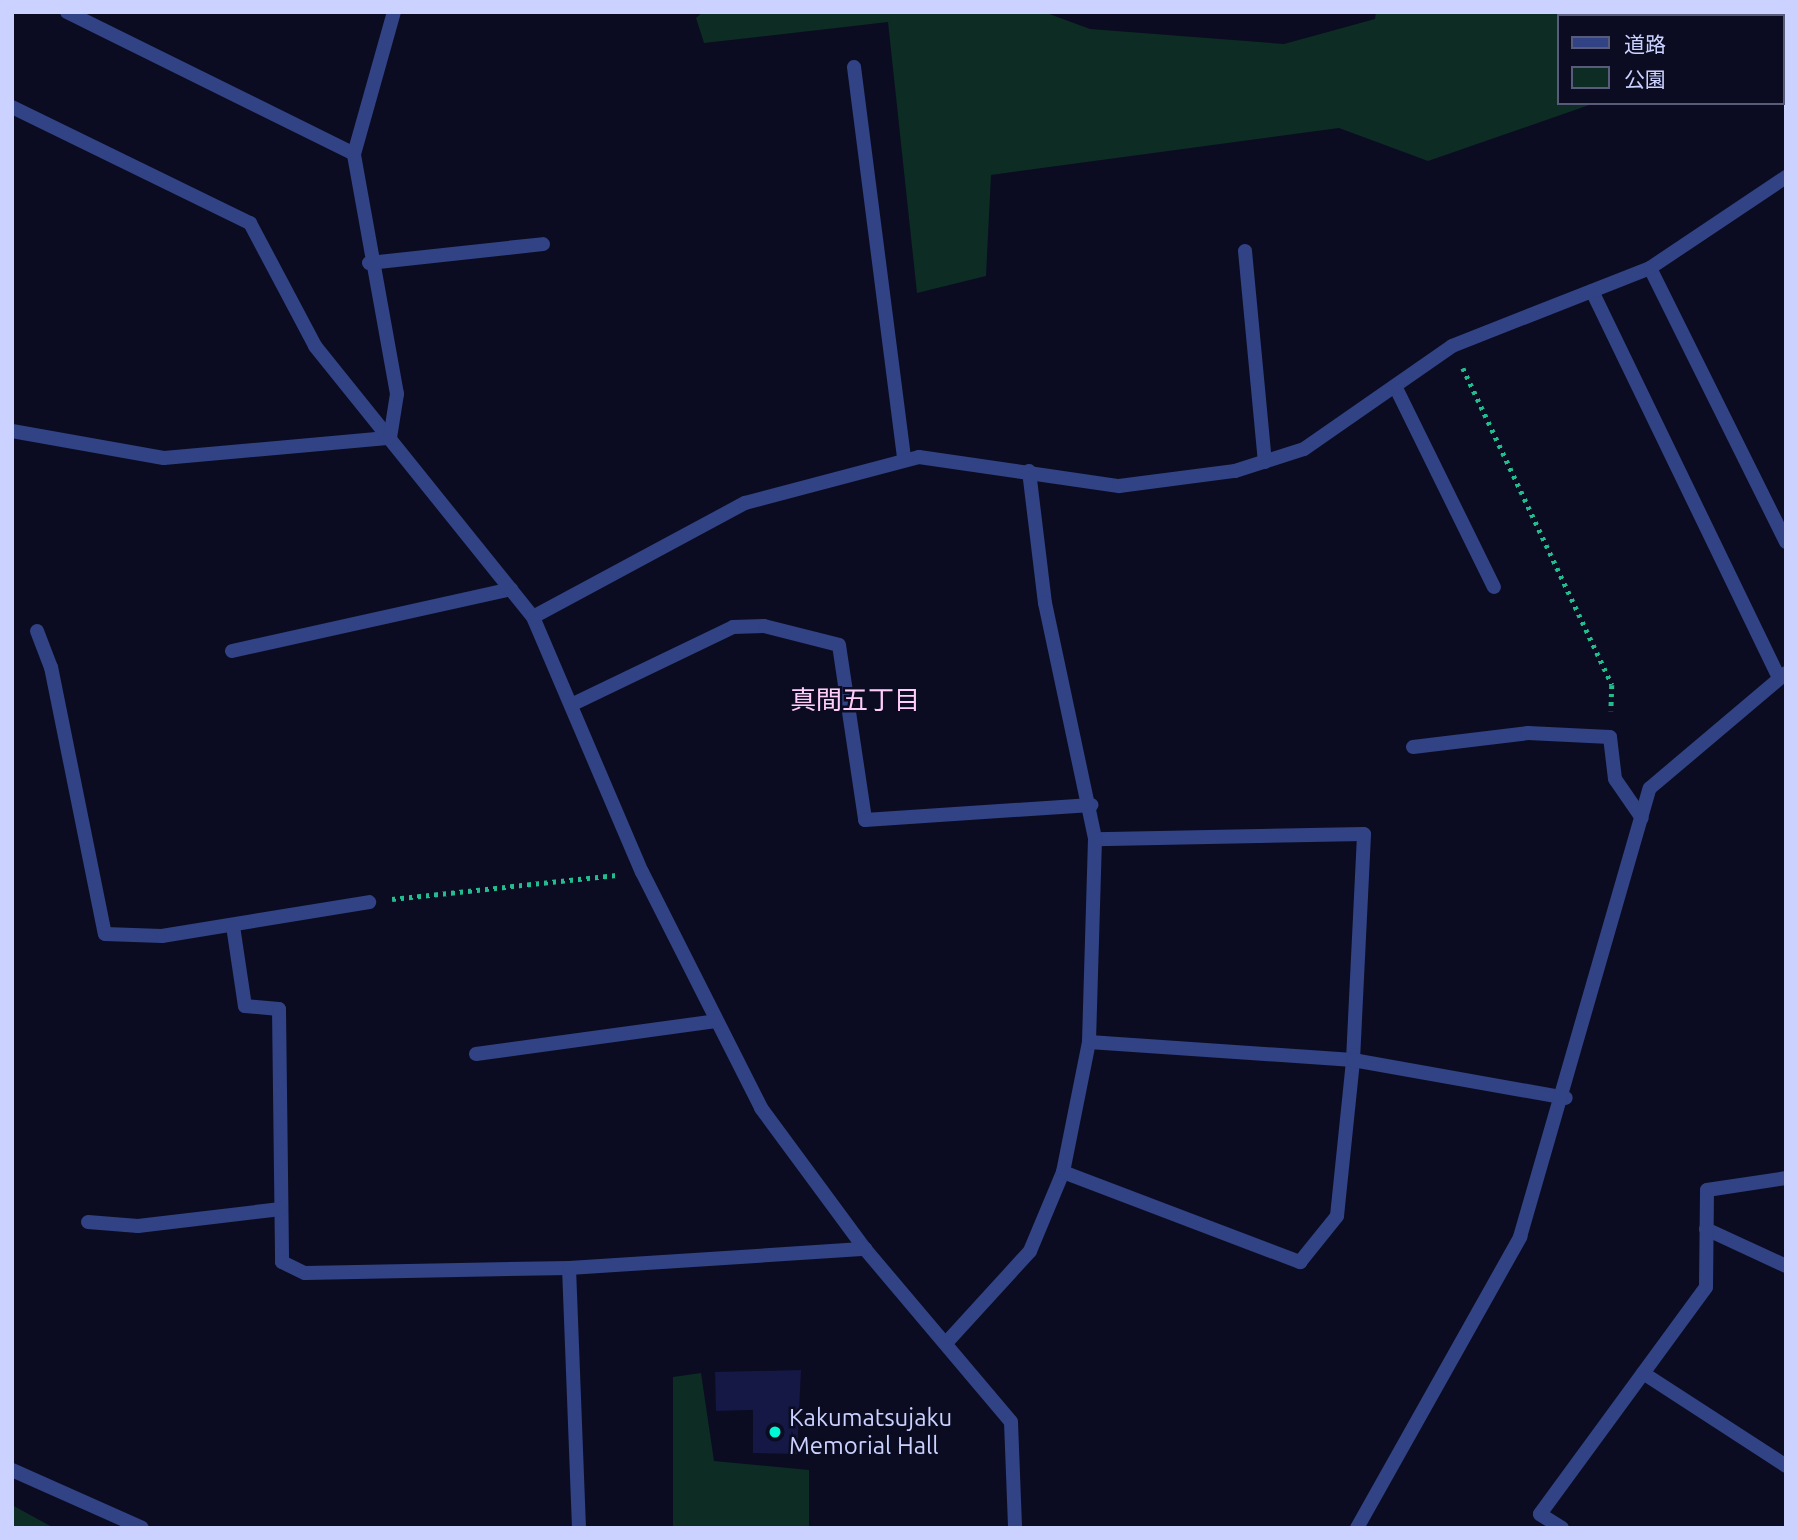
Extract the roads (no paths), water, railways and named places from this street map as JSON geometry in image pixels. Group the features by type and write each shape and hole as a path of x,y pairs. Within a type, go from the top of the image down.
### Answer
{"street":[{"path":"67,12 354,154"},
{"path":"390,438 397,394 369,263 354,154 394,12"},
{"path":"854,67 904,460"},
{"path":"12,107 250,223 315,346 533,617 642,872 761,1108 865,1249 947,1342 1011,1422 1015,1528"},
{"path":"533,617 745,503 904,460 1029,471 1119,486 1265,462 1304,449 1452,346 1650,268 1786,177"},
{"path":"369,263 543,244"},
{"path":"1245,251 1265,462"},
{"path":"1650,268 1786,542"},
{"path":"1357,1528 1520,1237 1566,1098 1650,788 1782,676 1592,290"},
{"path":"1395,386 1494,587"},
{"path":"12,431 164,458 390,438"},
{"path":"947,1342 1030,1251 1063,1172 1089,1042 1095,839 1092,805 1045,603 1029,471"},
{"path":"232,651 511,589"},
{"path":"571,705 733,626 764,626 839,645 864,820 1092,805"},
{"path":"37,631 51,667 105,934 162,936 369,902"},
{"path":"1413,747 1528,733 1610,737 1615,779 1642,817"},
{"path":"1063,1172 1300,1262 1337,1216 1353,1060 1364,834 1095,839"},
{"path":"233,926 245,1006 279,1009 282,1262 305,1273 569,1268 865,1249"},
{"path":"477,1054 716,1021"},
{"path":"1089,1042 1353,1060 1566,1098"},
{"path":"1562,1528 1540,1514 1706,1287 1707,1190 1786,1178"},
{"path":"88,1222 138,1226 281,1209"},
{"path":"1706,1230 1786,1266"},
{"path":"569,1268 579,1528"},
{"path":"1643,1373 1786,1466"},
{"path":"12,1470 142,1528"}],"place":[{"name":"Kakumatsujaku Memorial Hall","path":"775,1432"}],"district":[{"name":"真間五丁目","path":"855,700"}]}
